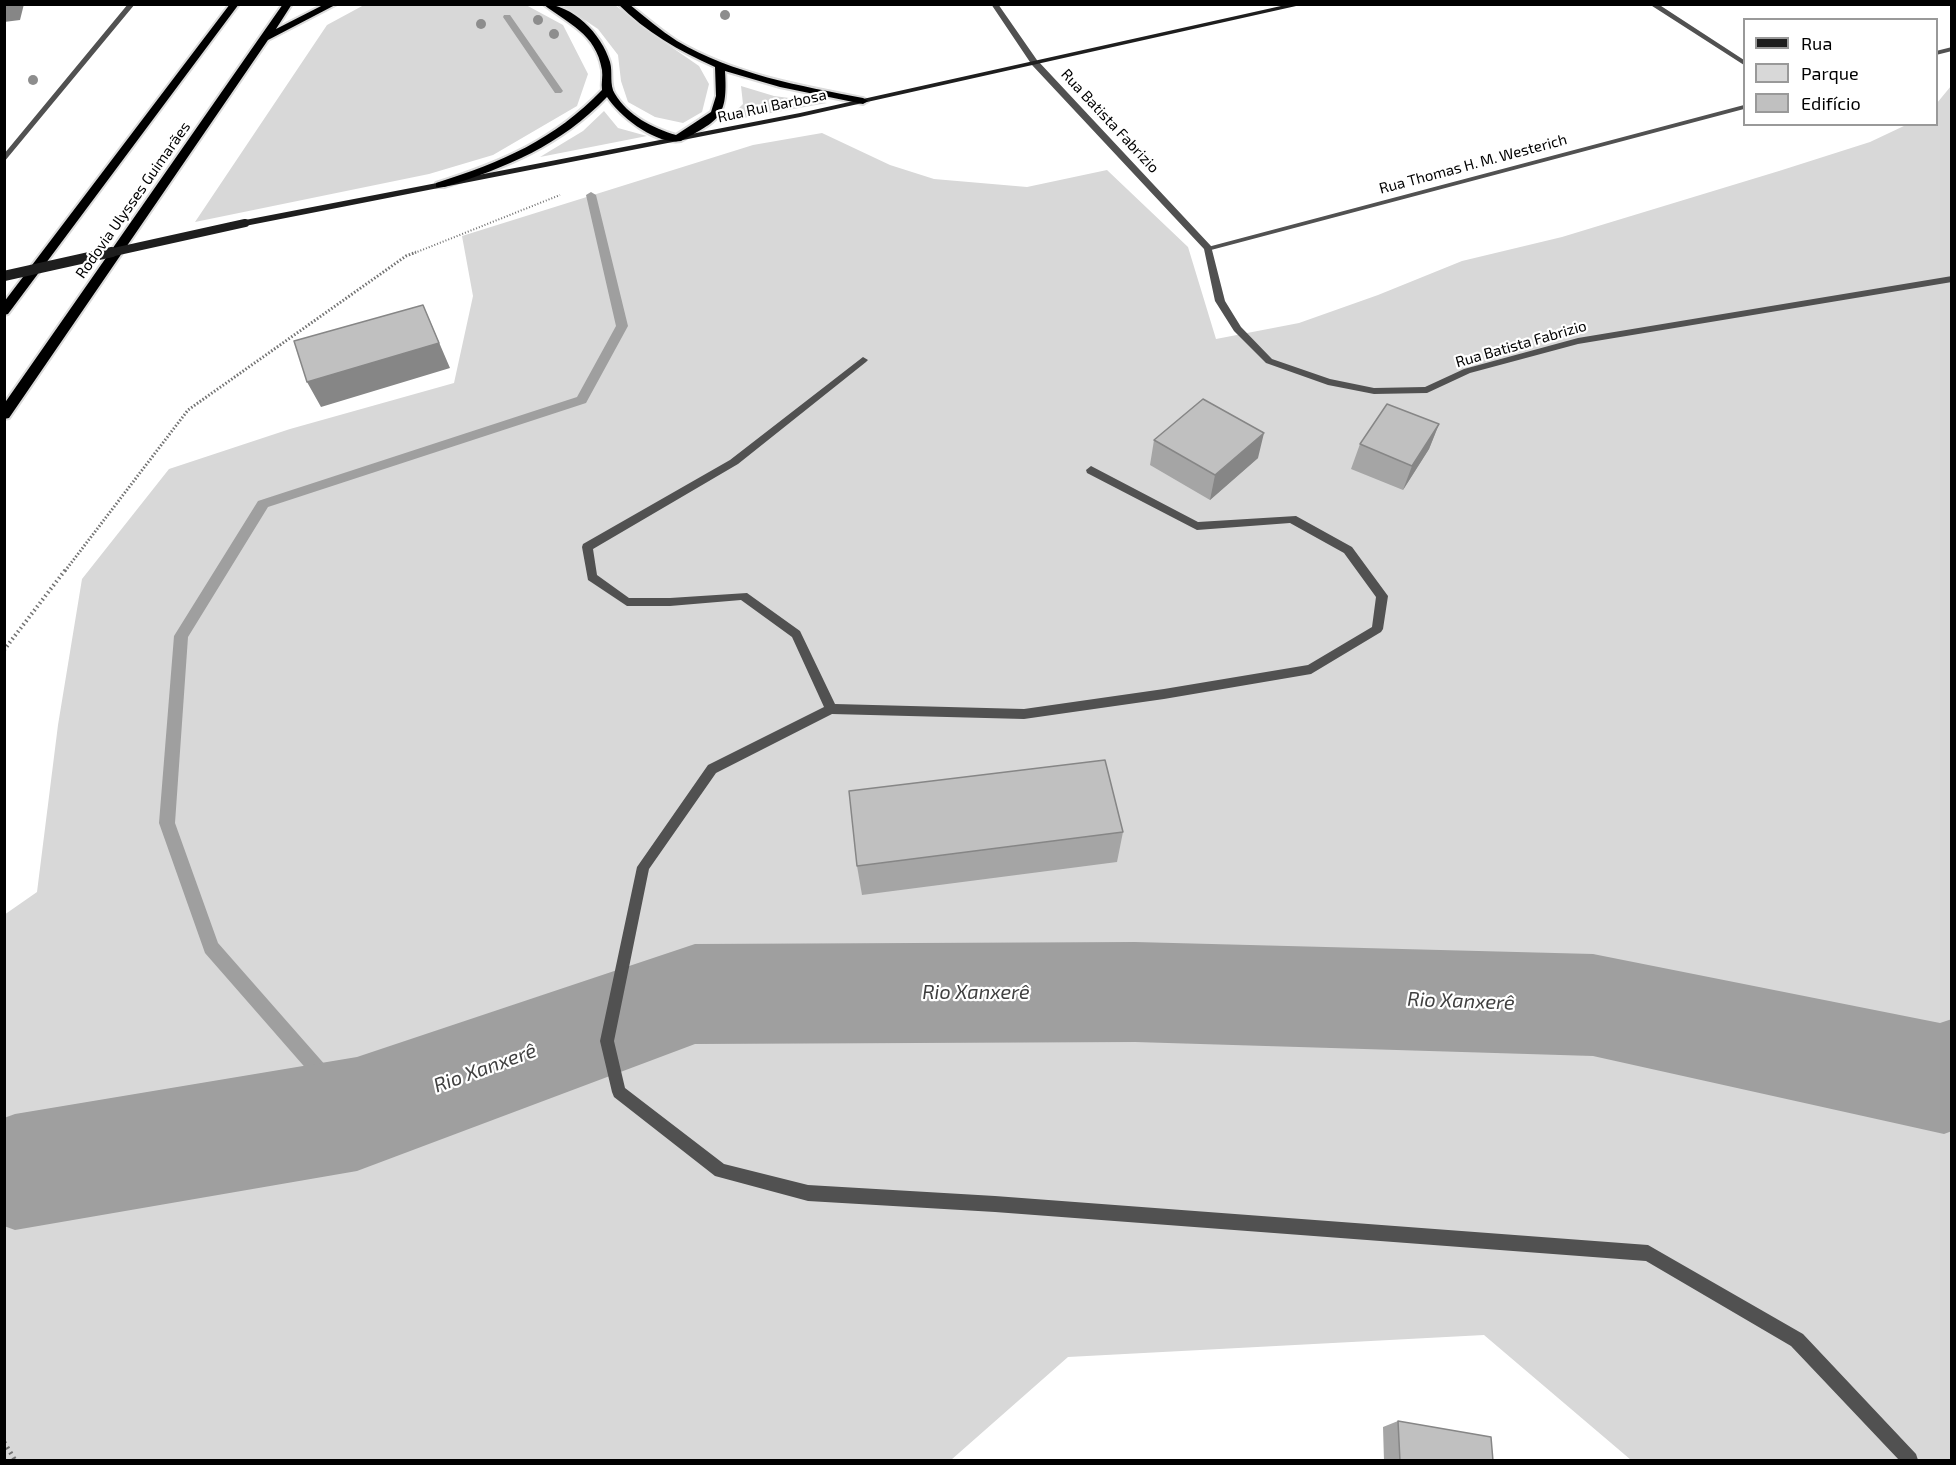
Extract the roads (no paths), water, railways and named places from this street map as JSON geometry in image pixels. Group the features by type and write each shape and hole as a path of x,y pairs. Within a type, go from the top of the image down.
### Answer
{"highway":[{"name":"Rodovia Ulysses Guimarães","path":"4,311 235,4"},
{"name":"Rodovia Ulysses Guimarães","path":"4,415 288,4"},
{"path":"264,38 333,4"},
{"path":"547,4 582,24 601,51 607,70 608,91 627,115 651,132 676,139 715,117 723,98 720,66"},
{"path":"622,4 651,28 720,66 802,89 863,101"},
{"path":"440,185 485,171 526,154 561,135 588,113 608,91"}],"main road":[{"name":"Rua Rui Barbosa","path":"4,276 245,224 863,101 1302,4"}],"street":[{"path":"4,160 132,4"},
{"name":"Rua Batista Fabrizio","path":"993,4 1035,63 1208,248 1220,301 1237,329 1269,361 1328,382 1374,391 1427,390 1467,371 1578,341 1952,279"},
{"path":"1652,4 1743,62"},
{"name":"Rua Thomas H. M. Westerich","path":"1208,248 1743,107"},
{"path":"831,709 796,634 743,596 670,602 627,602 592,577 587,547 734,462 863,360"},
{"path":"1091,470 1197,526 1292,519 1348,550 1382,596 1377,629 1311,669 1164,694 1024,714 831,709 712,769 644,867 624,952 607,1041 619,1092 720,1171 808,1193 995,1204 1648,1253 1797,1340 1910,1461"}],"waterway":[{"path":"507,17 558,91"},
{"path":"357,1114 211,948 167,823 181,636 263,504 582,400 622,326 591,195"},
{"name":"Rio Xanxerê","path":"15,1172 357,1114 695,994 1135,992 1593,1005 1944,1079 1952,1073"}]}
